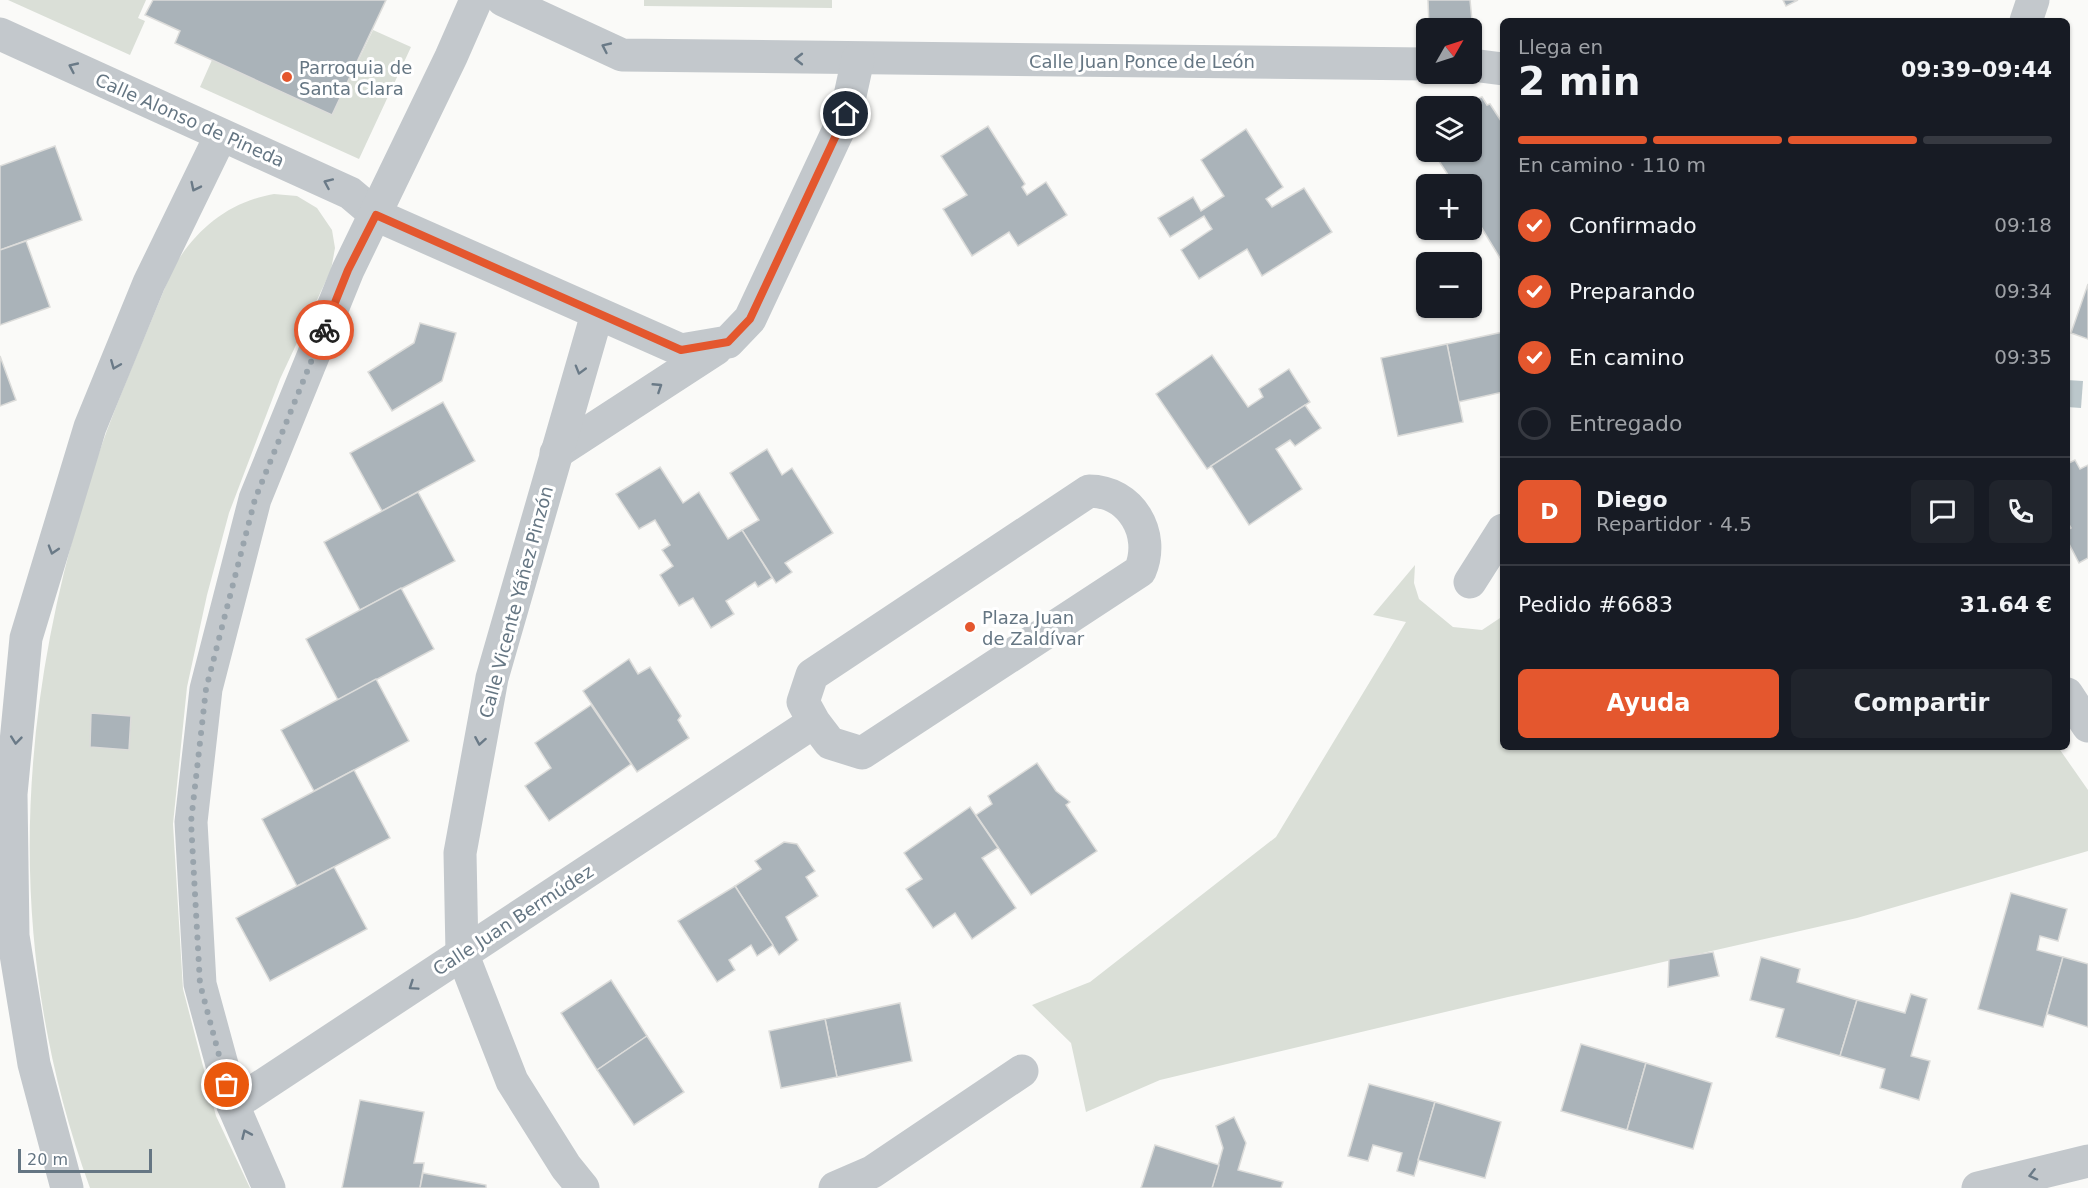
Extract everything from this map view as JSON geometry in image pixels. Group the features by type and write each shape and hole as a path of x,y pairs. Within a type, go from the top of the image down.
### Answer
{"street":[{"path":"269,1188 233,1105 200,984 191,822 206,689 255,499 348,270 451,57 476,0"},
{"name":"Calle Juan Ponce de León","path":"502,0 622,55 1416,64"},
{"path":"2027,18 2033,0"},
{"name":"Calle Alonso de Pineda","path":"0,34 350,193 376,215 681,350 728,342"},
{"path":"556,453 728,342 750,319 846,114 858,59"},
{"path":"1482,66 1500,69"},
{"path":"67,1188 34,1064 13,936 11,794 13,642 90,427 149,283 221,135"},
{"name":"Calle Vicente Yáñez Pinzón","path":"583,1188 566,1167 512,1081 462,953 460,852 490,689 597,314"},
{"path":"1089,491 1105,491 1127,505 1146,535 1146,556 1140,571 862,753 830,744 804,729 803,702 812,675 1089,491"},
{"path":"1470,582 1500,535"},
{"path":"2070,699 2088,726"},
{"name":"Calle Juan Bermúdez","path":"233,1105 804,729"},
{"path":"835,1188 872,1172 1022,1071"},
{"path":"1978,1188 2088,1161"}],"shaded area":[{"path":"8,0 146,0 138,18 145,21 130,55"},
{"path":"644,0 832,0 832,8 644,6"},
{"path":"373,30 411,47 359,159 200,87 212,60 332,115"},
{"path":"274,194 297,196 317,208 332,230 335,248 331,270 280,379 229,513 207,595 187,687 173,824 183,989 216,1116 250,1188 90,1188 63,1101 44,1013 33,925 30,838 34,750 46,662 64,574 97,458 117,403 173,268 193,241 216,219 243,203"},
{"path":"2070,380 2083,381 2081,408 2070,407"},
{"path":"1415,565 1414,583 1419,599 1453,627 1482,630 1500,618 1500,750 2060,750 2088,790 2088,851 1857,918 1508,997 1160,1080 1086,1112 1071,1043 1032,1005 1090,982 1276,837 1406,622 1373,615"}],"building":[{"path":"153,0 386,0 332,115 175,43 180,31 145,15"},
{"path":"1428,0 1470,0 1472,18 1429,18"},
{"path":"1783,0 1798,0 1786,6"},
{"path":"1482,97 1487,105 1490,104 1500,119 1500,258 1482,228 1482,174 1447,174 1440,162 1482,162"},
{"path":"988,126 1025,184 1022,187 1027,195 1046,182 1067,215 1018,246 1009,232 972,256 943,209 967,195 941,156"},
{"path":"1246,129 1283,187 1266,199 1272,207 1304,188 1332,232 1262,276 1247,249 1199,279 1181,250 1212,229 1204,216 1170,237 1158,218 1193,197 1201,211 1224,196 1201,160"},
{"path":"55,146 82,220 0,250 0,166"},
{"path":"26,241 50,307 0,325 0,250"},
{"path":"2088,284 2088,339 2071,333"},
{"path":"420,323 456,333 442,381 392,411 368,372 414,343"},
{"path":"1500,333 1500,393 1458,402 1447,344"},
{"path":"1447,344 1463,422 1398,436 1381,358"},
{"path":"1212,355 1248,407 1263,397 1259,389 1289,369 1310,402 1207,469 1156,394"},
{"path":"0,356 16,400 0,406"},
{"path":"443,402 475,461 382,511 350,453"},
{"path":"1305,405 1321,428 1295,446 1290,440 1276,449 1302,489 1249,525 1211,466"},
{"path":"767,449 782,475 792,468 833,533 785,563 792,572 776,583 742,530 759,520 730,473"},
{"path":"2075,460 2080,469 2088,465 2088,558 2079,563 2070,546 2070,462"},
{"path":"660,467 683,503 699,492 728,539 742,530 772,578 758,587 755,582 726,601 734,614 711,628 693,598 679,606 660,575 673,566 662,550 670,545 655,520 639,529 616,494"},
{"path":"418,492 455,561 360,610 324,542"},
{"path":"401,588 434,649 338,700 306,639"},
{"path":"629,659 638,674 650,667 681,716 678,720 689,738 637,772 583,691"},
{"path":"376,679 409,741 314,791 281,730"},
{"path":"591,705 631,764 549,821 525,786 551,768 535,743"},
{"path":"91,713 131,716 129,750 90,747"},
{"path":"1037,763 1056,791 1070,802 1066,805 1097,851 1031,895 976,815 992,804 988,796"},
{"path":"354,770 390,838 297,886 262,819"},
{"path":"970,807 998,848 982,858 1016,908 972,939 955,913 933,928 906,889 922,879 904,853"},
{"path":"784,842 797,844 815,871 806,877 818,896 786,917 798,940 779,955 735,886 761,869 755,861"},
{"path":"334,867 367,929 270,981 236,918"},
{"path":"735,886 773,945 757,956 751,945 729,960 735,970 717,982 678,921"},
{"path":"2011,893 2067,909 2058,941 2040,936 2037,950 2063,957 2043,1027 1978,1009"},
{"path":"1713,952 1719,976 1668,987 1669,959"},
{"path":"1761,957 1800,969 1797,982 1857,1000 1840,1056 1776,1037 1784,1009 1750,1000"},
{"path":"2063,957 2088,964 2088,1027 2047,1014"},
{"path":"611,980 647,1036 597,1070 561,1013"},
{"path":"1911,994 1927,999 1911,1056 1930,1061 1919,1100 1880,1088 1885,1069 1840,1056 1857,1000 1905,1013"},
{"path":"900,1003 912,1061 837,1077 825,1019"},
{"path":"825,1019 837,1077 781,1088 769,1031"},
{"path":"647,1036 684,1092 634,1125 597,1070"},
{"path":"1581,1044 1646,1063 1627,1130 1561,1111"},
{"path":"1646,1063 1712,1083 1693,1149 1627,1130"},
{"path":"1369,1084 1435,1102 1414,1176 1397,1171 1402,1153 1373,1145 1368,1161 1348,1156"},
{"path":"360,1100 424,1112 414,1163 424,1163 420,1188 342,1188"},
{"path":"1435,1102 1501,1122 1485,1178 1418,1160"},
{"path":"1234,1117 1246,1143 1238,1170 1283,1182 1281,1188 1212,1188 1223,1148 1216,1126"},
{"path":"1155,1145 1219,1165 1212,1188 1141,1188"},
{"path":"423,1173 486,1185 486,1188 420,1188"}],"way so far":[{"path":"227,1085 200,984 191,822 206,689 255,499 324,330"}],"place":[{"name":"Parroquia de Santa Clara","path":"287,77"},
{"name":"Plaza Juan de Zaldívar","path":"970,627"}],"route":[{"path":"324,330 348,270 376,215 681,350 728,342 750,319 846,114"}]}
